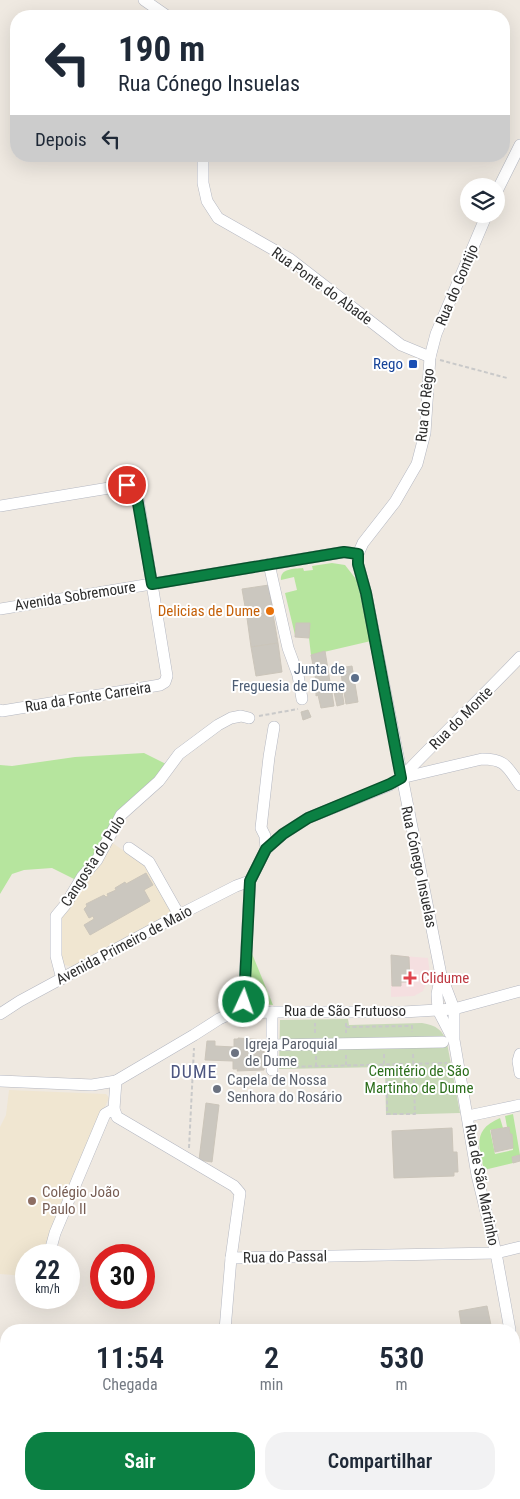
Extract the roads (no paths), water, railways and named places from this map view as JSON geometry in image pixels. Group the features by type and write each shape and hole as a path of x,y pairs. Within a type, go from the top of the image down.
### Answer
{"street":[{"path":"144,0 158,10"},
{"path":"504,178 520,145"},
{"name":"Rua Ponte do Abade","path":"203,162 203,183 208,201 218,218 290,258 401,345 430,357"},
{"name":"Rua do Gontijo","path":"430,357 436,334 483,223"},
{"name":"Rua do Rêgo","path":"358,554 362,543 395,502 417,464 425,433 430,357"},
{"path":"0,506 127,485 133,487 136,492 152,584"},
{"name":"Avenida Sobremoure","path":"0,609 344,552 358,554"},
{"name":"Rua Cónego Insuelas","path":"358,554 358,564 366,593 441,975 454,1009"},
{"path":"269,564 288,648 298,676 302,699"},
{"name":"Rua da Fonte Carreira","path":"0,710 160,685 165,682 168,676 152,584"},
{"name":"Rua do Monte","path":"401,778 465,712 478,702 520,657"},
{"name":"Cangosta do Pulo","path":"62,979 56,956 56,916 66,904 82,877 96,860 121,815 158,781 179,754 218,725 231,718 241,716 249,718"},
{"path":"266,849 262,828 269,756 274,727"},
{"path":"243,1013 250,881 266,849 283,834 308,818 401,778 482,759 496,759 505,765 520,785"},
{"path":"129,848 149,862 179,915"},
{"name":"Avenida Primeiro de Maio","path":"0,1014 20,1001 179,915 236,886 250,881"},
{"name":"Rua Cónego Insuelas","path":"438,1010 437,994 441,975"},
{"name":"Rua de São Frutuoso","path":"0,1081 92,1085 116,1080 194,1035 219,1018 230,1014 454,1009 520,991"},
{"name":"Rua de São Martinho","path":"448,1041 454,1009"},
{"name":"Rua de São Martinho","path":"438,1010 468,1116 478,1175 496,1253 509,1324"},
{"path":"272,1012 272,1070"},
{"path":"272,1045 448,1041"},
{"path":"520,1054 518,1061 520,1072"},
{"path":"52,1244 105,1114 114,1109 116,1080"},
{"path":"468,1116 520,1105"},
{"name":"Rua do Passal","path":"114,1109 117,1118 234,1186 240,1193 231,1258 496,1253 520,1247"},
{"path":"226,1324 231,1258"}],"place":[{"name":"Rego","path":"413,364"},
{"name":"Delicias de Dume","path":"270,611"},
{"name":"Junta de Freguesia de Dume","path":"355,678"},
{"name":"Clidume","path":"410,978"},
{"name":"Igreja Paroquial de Dume","path":"235,1053"},
{"name":"Capela de Nossa Senhora do Rosário","path":"217,1089"},
{"name":"Colégio João Paulo II","path":"32,1201"}],"district":[{"name":"DUME","path":"194,1071"}],"park label":[{"name":"Cemitério de São Martinho de Dume","path":"419,1080"}]}
